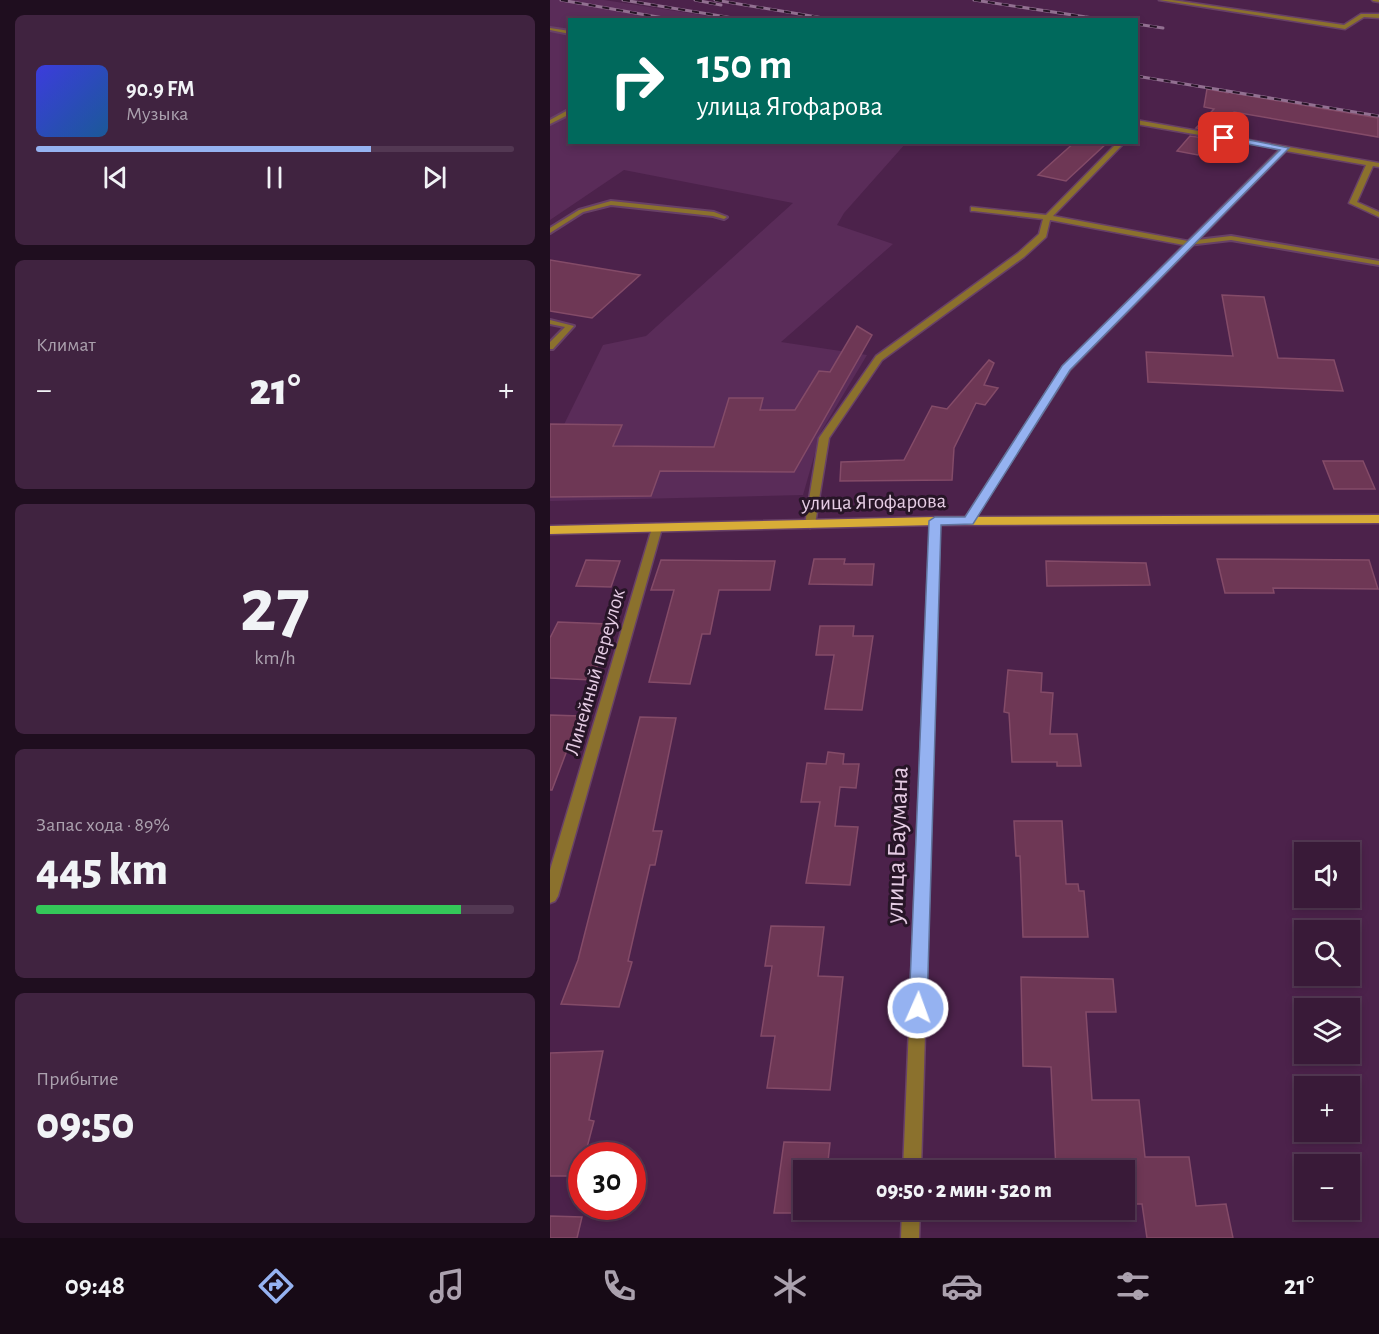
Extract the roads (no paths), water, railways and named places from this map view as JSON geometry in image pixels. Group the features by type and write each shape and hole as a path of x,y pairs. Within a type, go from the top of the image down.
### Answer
{"main road":[{"name":"улица Ягофарова","path":"550,530 935,521 1378,519"}],"street":[{"path":"1162,0 1345,27 1363,15 1378,16"},
{"path":"1138,124 1374,164 1353,203 1378,214"},
{"path":"810,524 824,438 878,358 1021,255 1043,235 1047,218 1120,144"},
{"path":"968,521 1066,368 1285,148"},
{"path":"974,209 1068,220 1188,243"},
{"name":"улица Баумана","path":"912,1160 935,521"},
{"name":"Линейный переулок","path":"550,897 657,528"},
{"path":"910,1238 911,1220"}],"lane":[{"path":"550,29 568,33"},
{"path":"550,122 568,112"},
{"path":"550,231 581,211 611,203 724,217"},
{"path":"1188,243 1231,238 1378,263"},
{"path":"550,322 570,326 550,347"}],"railway":[{"path":"561,0 664,18"},
{"path":"623,0 733,18"},
{"path":"695,0 721,5"},
{"path":"715,0 823,18"},
{"path":"974,0 1093,18"},
{"path":"1138,24 1163,28"},
{"path":"1138,76 1379,116"}]}
